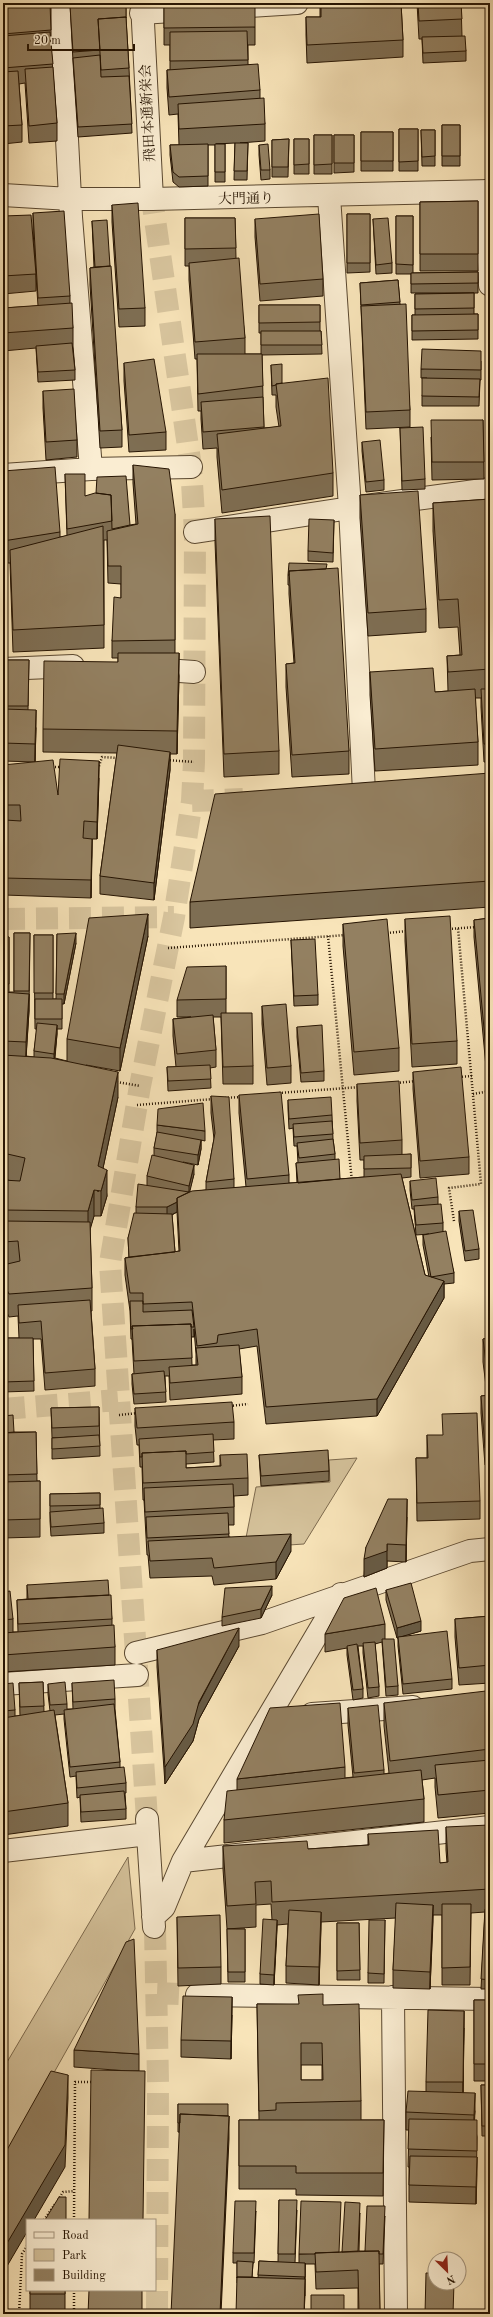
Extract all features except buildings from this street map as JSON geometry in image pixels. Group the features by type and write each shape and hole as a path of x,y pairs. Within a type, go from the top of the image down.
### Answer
{"street":[{"path":"60,3 70,199 91,469"},
{"path":"142,8 297,3"},
{"name":"飛田本通新栄会","path":"142,8 152,200"},
{"path":"488,191 490,286"},
{"name":"大門通り","path":"3,195 70,199 152,200 488,191"},
{"path":"329,196 350,508 364,792"},
{"path":"3,475 91,469 191,467"},
{"path":"195,532 350,508 490,489"},
{"path":"3,669 93,665"},
{"path":"132,668 194,672"},
{"path":"136,1653 262,1623 341,1594 470,1551 490,1549"},
{"path":"3,1851 148,1826 154,1923 164,1907 183,1861 341,1594"},
{"path":"3,1684 137,1675"},
{"path":"268,1718 430,1705"},
{"path":"183,1861 490,1827"},
{"path":"198,1995 490,1998"},
{"path":"393,1997 396,2314"}],"path":[{"path":"92,766 99,766 102,757 126,758"},
{"path":"164,760 194,762"},
{"path":"47,767 70,767"},
{"path":"443,929 482,926"},
{"path":"454,1221 449,1188 481,1184 458,928"},
{"path":"381,933 412,931"},
{"path":"168,948 351,935"},
{"path":"328,936 352,1182"},
{"path":"457,1077 472,1076"},
{"path":"110,1081 140,1086"},
{"path":"396,1083 418,1081"},
{"path":"271,1094 365,1086"},
{"path":"473,1094 490,1091"},
{"path":"224,1098 248,1096"},
{"path":"137,1105 216,1098"},
{"path":"225,1406 248,1404"},
{"path":"119,1415 142,1413"},
{"path":"74,2219 75,2082 97,2082"},
{"path":"45,2219 63,2192 74,2191"},
{"path":"19,2314 22,2254 26,2248"},
{"path":"74,2291 74,2314"}],"green space":[{"path":"357,1458 304,1544 244,1548 256,1487 330,1482 329,1460"},
{"path":"128,1857 135,1929 3,2163 3,2069"}],"tunnel":[{"path":"147,1819 110,1263 140,1086 174,917 192,801 194,762 195,532 191,467 152,199"},
{"path":"192,801 243,799"},
{"path":"3,919 174,917"},
{"path":"3,1409 118,1400"},
{"path":"155,1928 158,2082 157,2314"},
{"path":"157,1993 197,1995"}]}
